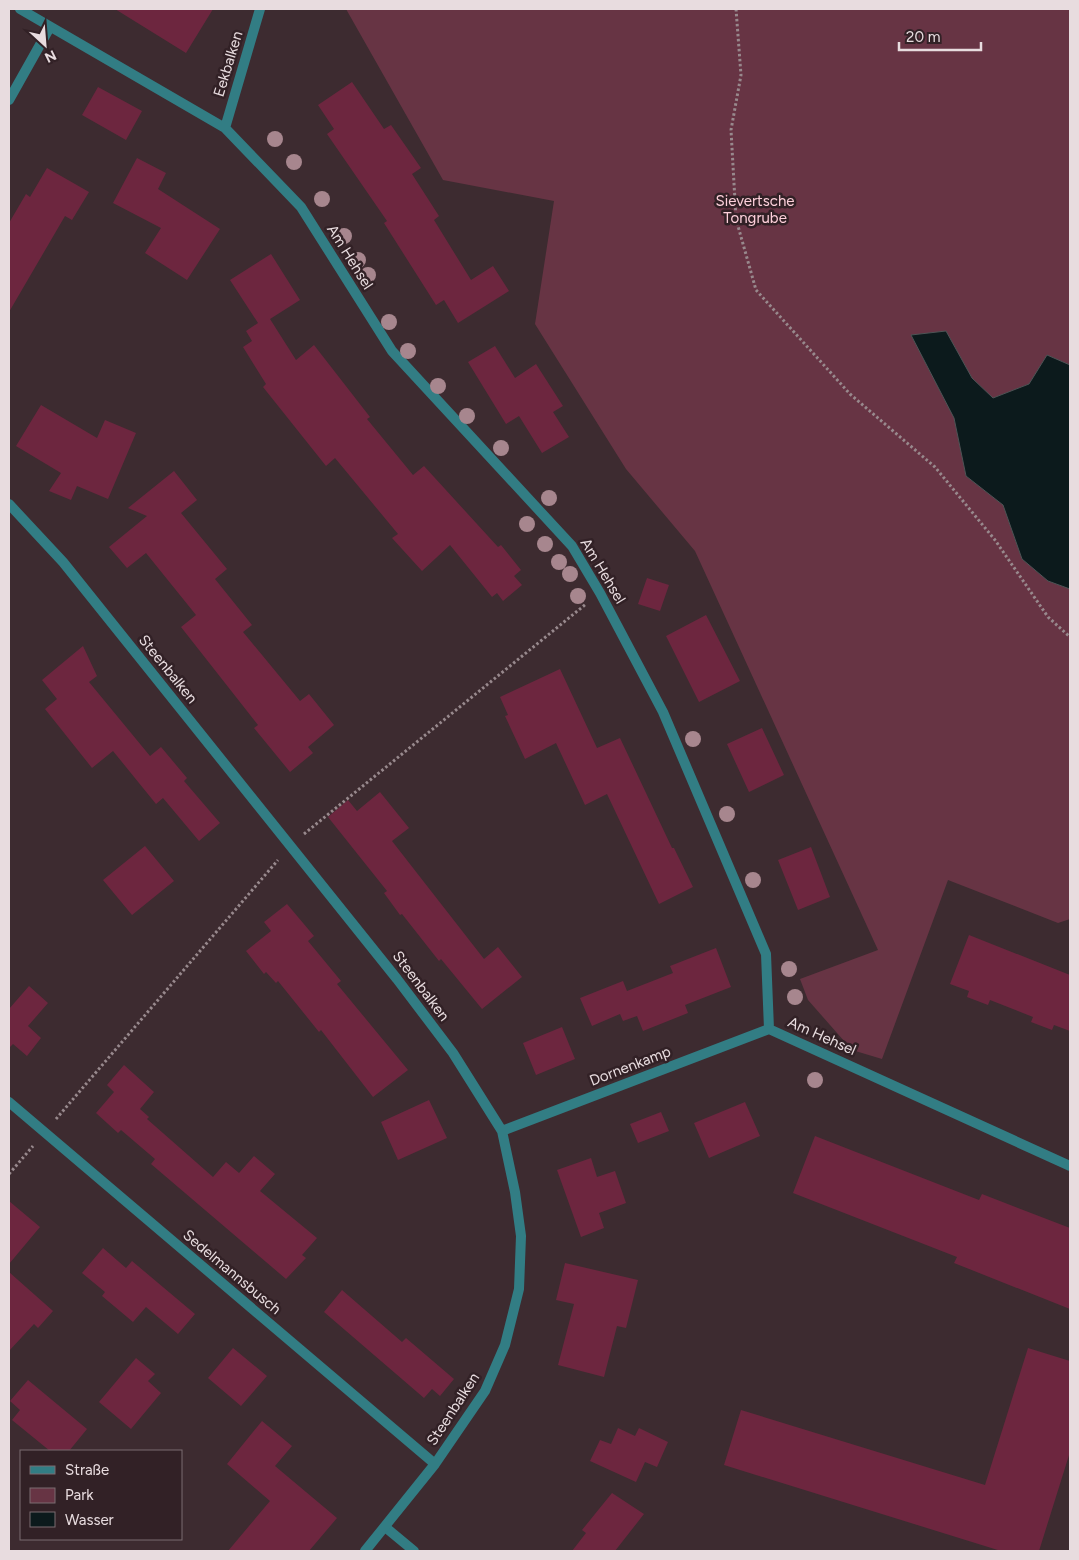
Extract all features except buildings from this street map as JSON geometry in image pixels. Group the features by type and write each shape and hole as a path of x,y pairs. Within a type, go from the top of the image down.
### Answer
{"street":[{"name":"Am Hehsel","path":"20,9 225,128 301,207 392,351 572,546 600,593 662,712 766,954 769,1028 1070,1166"},
{"name":"Eekbalken","path":"225,128 260,9"},
{"path":"9,100 50,27"},
{"name":"Steenbalken","path":"9,504 63,562 397,979 453,1053 502,1131 515,1192 521,1236 519,1289 505,1345 486,1391 435,1464 365,1551"},
{"name":"Dornenkamp","path":"502,1131 769,1028"},
{"name":"Sedelmannsbusch","path":"9,1102 435,1464"},
{"path":"385,1527 414,1551"}],"path":[{"path":"736,9 741,75 731,130 736,219 756,290 850,394 935,467 995,540 1048,617 1070,637"},
{"path":"9,1174 44,1133"}],"green space":[{"name":"Sievertsche Tongrube","path":"346,9 1070,9 1070,365 1047,355 1029,384 993,398 972,378 946,331 911,335 954,418 966,476 1003,505 1022,559 1048,581 1070,589 1070,919 1058,923 948,880 882,1059 852,1050 808,1000 800,979 878,950 695,551 626,469 535,324 554,201 443,180"}],"water":[{"path":"946,331 972,378 993,398 1029,384 1047,355 1070,365 1070,589 1048,581 1022,559 1003,505 966,476 954,418 911,335"}]}
